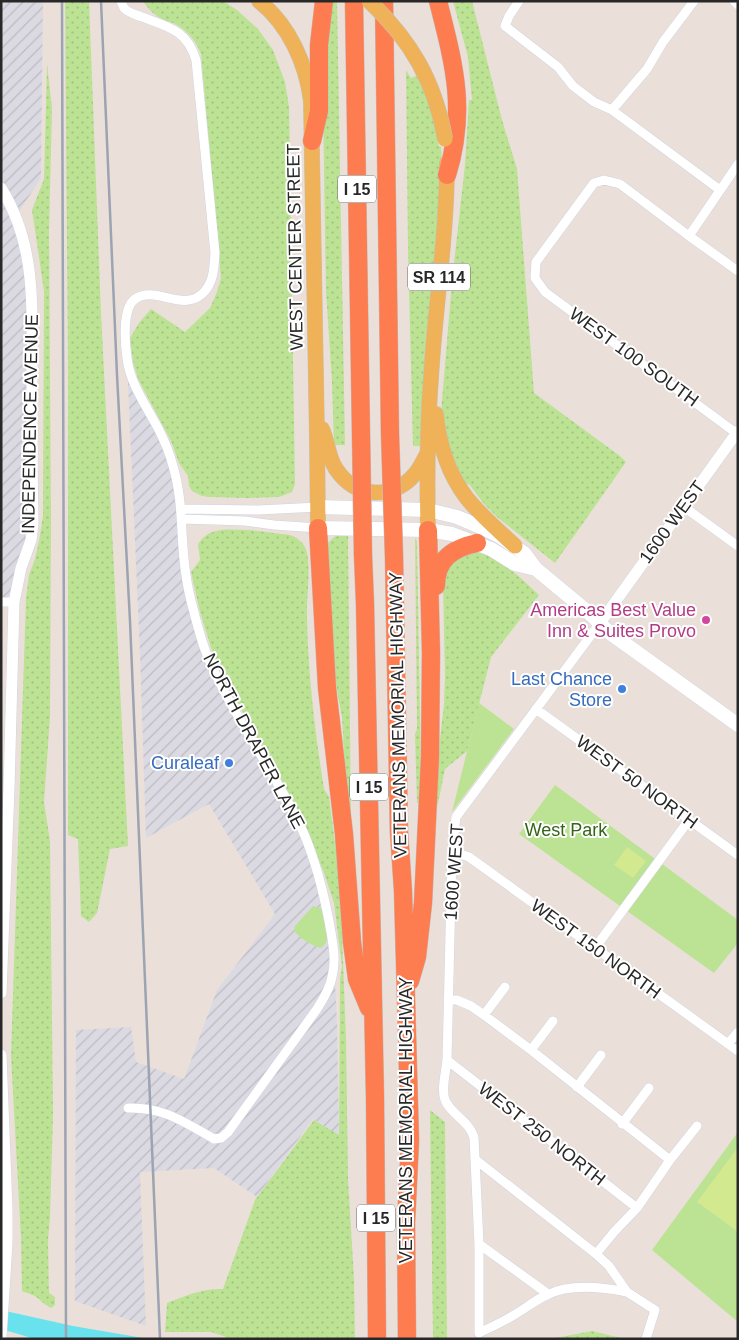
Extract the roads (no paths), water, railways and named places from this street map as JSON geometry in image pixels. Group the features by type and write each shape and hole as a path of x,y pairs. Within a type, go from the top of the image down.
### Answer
{"highway":[{"path":"312,141 319,112 319,45 324,1"},
{"name":"VETERANS MEMORIAL HIGHWAY","path":"354,1 360,434 366,604 377,1339"},
{"name":"VETERANS MEMORIAL HIGHWAY","path":"384,1 390,434 399,832 403,891 410,1141 406,1223 408,1339"},
{"path":"438,1 451,50 458,96 456,142 447,174"},
{"path":"318,528 327,688 344,834 352,942 357,979 373,1018"},
{"path":"406,996 417,957 423,903 430,728 428,530"},
{"path":"430,606 434,596 438,570 445,558 458,549 477,543"}],"main road":[{"name":"WEST CENTER STREET","path":"259,1 282,25 294,45 310,90 318,528"},
{"name":"SR 114","path":"369,1 394,26 420,63 436,100 442,120 447,174 430,378 442,450 453,476 474,507 524,553 536,569 600,622 610,633 738,725"},
{"path":"428,530 430,378"},
{"path":"317,421 326,437 332,461 336,468 348,482 356,488 365,491 386,492 404,484 416,473 428,452"},
{"path":"318,507 428,510 456,517 476,525 515,546"},
{"name":"SR 114","path":"318,528 428,530 452,534 491,549 516,564 536,569"}],"street":[{"name":"NORTH DRAPER LANE","path":"121,1 125,9 135,15 179,32 193,51 196,60 215,253 212,279 200,296 184,301 155,296 142,296 130,304 125,342 127,361 140,397 170,454 178,483 186,575 199,634 224,690 297,818 322,885 334,959 333,976 317,1009 228,1132 221,1138 214,1139 164,1112 144,1108 128,1108"},
{"path":"519,1 505,26 558,67 573,86 594,102 612,110 720,190"},
{"path":"612,110 647,69 663,42 694,1"},
{"path":"734,1 738,5"},
{"path":"738,164 689,236 738,271"},
{"name":"WEST 100 SOUTH","path":"689,236 620,184 604,180 594,183 536,262 535,278 545,292 737,432"},
{"name":"INDEPENDENCE AVENUE","path":"1,188 9,200 26,246 32,289 32,523 31,540 21,568 14,602 5,788 1,993"},
{"name":"1600 WEST","path":"548,1294 513,1316 479,1333 479,1244 473,1132 449,1107 445,1100 444,1092 447,1060 452,852 456,818 737,432"},
{"path":"182,514 318,507"},
{"path":"684,507 738,546"},
{"path":"182,514 274,525 318,528"},
{"path":"1,602 14,602"},
{"name":"WEST 50 NORTH","path":"536,709 738,856"},
{"path":"595,948 689,820"},
{"name":"WEST 150 NORTH","path":"452,852 469,857 738,1051"},
{"path":"484,1015 505,987"},
{"path":"448,1000 457,1000 471,1006 484,1015 670,1160"},
{"path":"531,1050 553,1021"},
{"path":"728,1044 738,1032"},
{"path":"577,1087 601,1054"},
{"path":"1,1055 7,1209 7,1243 3,1268 4,1288 1,1337"},
{"name":"WEST 250 NORTH","path":"447,1060 637,1208"},
{"path":"622,1124 649,1088"},
{"path":"596,1254 637,1208 670,1160 697,1126"},
{"path":"476,1160 596,1254 609,1266 627,1292"},
{"path":"479,1244 548,1294 581,1287 606,1288 627,1292 655,1310 646,1339"}],"water":[{"path":"1,1310 73,1326 149,1339 35,1339 1,1329"}],"railway":[{"path":"62,1 66,1339"},
{"path":"101,1 130,621 160,1339"}],"place":[{"name":"Americas Best Value Inn & Suites Provo","path":"706,620"},
{"name":"Last Chance Store","path":"622,689"},
{"name":"Curaleaf","path":"229,763"}],"park label":[{"name":"West Park","path":"566,830"}]}
